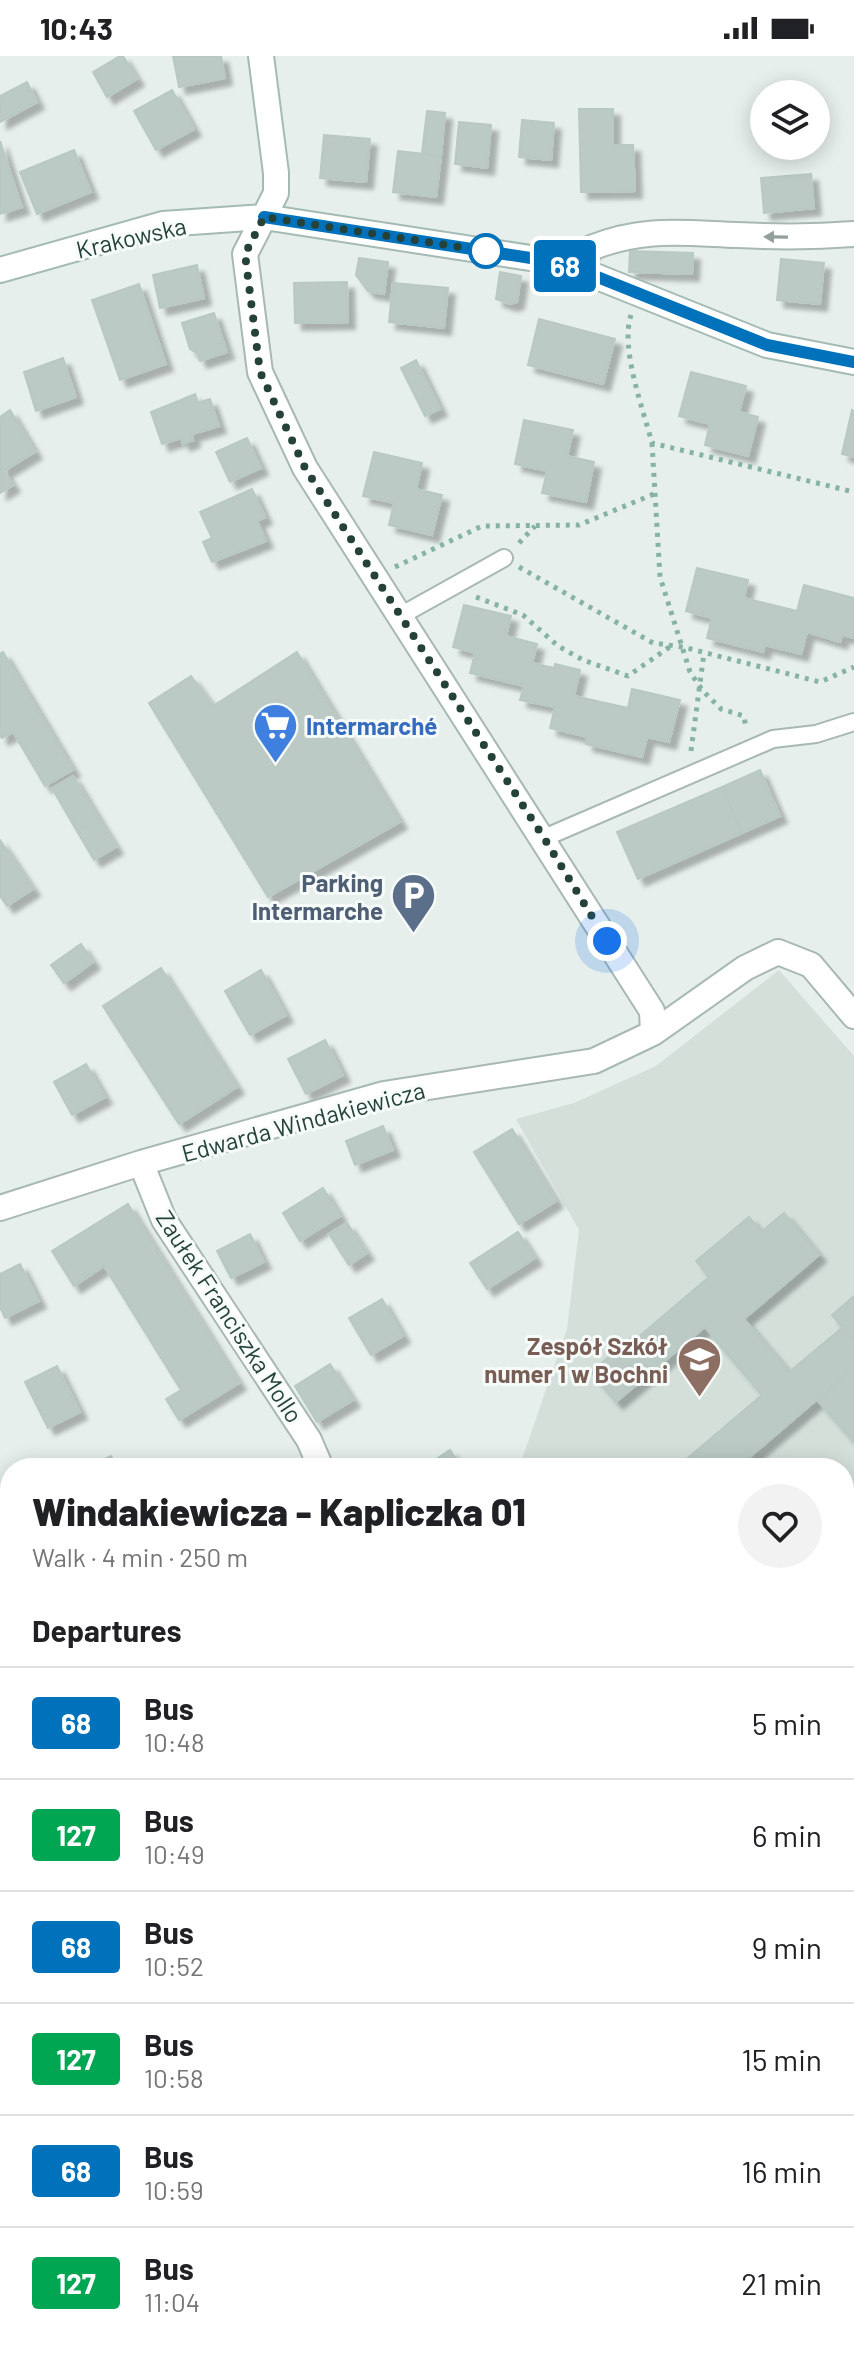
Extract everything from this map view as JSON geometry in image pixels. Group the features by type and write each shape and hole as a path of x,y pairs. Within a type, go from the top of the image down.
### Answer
{"street":[{"path":"261,56 276,193 245,254 260,372 305,468 652,1011 653,1033"},
{"name":"Krakowska","path":"0,270 163,224 264,217 550,261 580,270 767,345 854,362"},
{"path":"580,270 591,248 617,237 649,232 784,237 854,234"},
{"name":"Edwarda Windakiewicza","path":"0,1208 141,1163 384,1094 594,1061 653,1033 745,968 778,952 811,965 854,1016"},
{"name":"Zaułek Franciszka Mollo","path":"141,1163 164,1220 309,1440 317,1458"}],"lane":[{"path":"400,616 504,558"},
{"path":"544,838 773,739 816,734 854,722"}],"path":[{"path":"633,309 627,328 652,443 660,577 690,672 721,709 744,716 749,749"},
{"path":"652,443 854,492"},
{"path":"375,577 482,526 579,525 654,494"},
{"path":"504,558 653,643 683,647 820,682 854,667"},
{"path":"451,587 523,615 558,646 583,660 628,676 672,646"},
{"path":"687,777 704,653"}],"shaded area":[{"name":"Zespół Szkół numer 1 w Bochni","path":"779,970 854,1056 854,1458 522,1458 567,1329 579,1230 516,1119 574,1103 656,1066"}],"building":[{"path":"123,56 137,79 107,97 93,72"},
{"path":"173,56 221,56 225,78 179,87"},
{"path":"27,82 37,102 0,122 0,96"},
{"path":"172,90 194,129 156,150 134,111"},
{"path":"579,109 613,109 613,145 633,145 635,191 581,192"},
{"path":"427,111 445,113 441,156 422,153"},
{"path":"522,120 554,123 551,160 519,157"},
{"path":"459,122 491,125 487,168 455,164"},
{"path":"324,135 370,139 366,182 320,178"},
{"path":"0,141 22,207 0,214"},
{"path":"74,150 91,192 37,214 20,172"},
{"path":"398,151 441,156 436,197 393,192"},
{"path":"811,174 814,208 764,213 761,178"},
{"path":"630,251 693,253 692,274 629,272"},
{"path":"359,258 388,262 384,294 368,291 356,275"},
{"path":"781,259 824,263 820,304 777,300"},
{"path":"197,265 204,298 160,308 153,275"},
{"path":"500,272 521,276 517,302 510,304 496,299"},
{"path":"347,282 348,322 295,323 294,283"},
{"path":"393,283 448,288 444,328 389,322"},
{"path":"139,284 166,364 120,380 92,300"},
{"path":"214,313 227,352 200,361 197,353 190,349 182,323"},
{"path":"539,319 615,339 603,384 528,365"},
{"path":"63,358 76,397 36,411 24,372"},
{"path":"416,360 440,409 425,416 401,368"},
{"path":"691,372 746,386 739,412 758,417 748,456 705,445 710,424 679,416"},
{"path":"195,394 198,403 210,399 219,426 192,434 193,440 183,444 181,438 162,444 151,412"},
{"path":"10,410 35,452 4,471 13,485 0,493 0,417"},
{"path":"854,411 854,457 842,454"},
{"path":"524,420 573,430 567,456 594,462 586,502 542,493 547,471 515,464"},
{"path":"247,438 261,468 230,482 216,452"},
{"path":"374,452 422,463 416,489 442,495 432,535 389,525 394,503 363,496"},
{"path":"252,489 265,517 257,521 266,541 212,562 203,542 212,538 200,512"},
{"path":"697,568 748,580 744,598 797,611 804,585 854,598 854,638 842,635 840,642 807,632 801,654 765,645 763,652 707,638 712,618 686,611"},
{"path":"464,605 511,616 506,636 537,644 532,663 580,670 574,696 628,708 632,689 680,700 669,742 647,737 642,757 586,744 587,737 550,728 555,707 520,700 524,686 470,673 475,653 453,647"},
{"path":"3,652 73,770 45,786 13,732 2,738 0,736 0,654"},
{"name":"Intermarché","path":"297,652 400,822 268,897 149,703 191,676 213,706"},
{"path":"760,770 780,816 742,833 722,787"},
{"path":"73,776 98,818 77,831 52,788"},
{"path":"722,787 742,833 638,879 617,832"},
{"path":"98,818 116,847 94,860 77,831"},
{"path":"0,840 33,889 7,906 0,896"},
{"path":"81,944 93,962 64,983 51,965"},
{"path":"161,968 237,1087 179,1124 103,1006"},
{"path":"261,970 286,1015 250,1035 225,991"},
{"path":"325,1040 343,1075 306,1094 288,1059"},
{"path":"86,1064 105,1097 72,1115 54,1082"},
{"path":"383,1126 393,1150 355,1165 346,1141"},
{"path":"512,1129 556,1201 519,1224 474,1152"},
{"path":"323,1188 340,1216 300,1241 283,1213"},
{"path":"128,1204 239,1383 179,1420 166,1399 181,1390 104,1266 74,1286 52,1251"},
{"path":"784,1213 819,1255 744,1319 789,1372 842,1328 854,1342 854,1368 749,1458 688,1458 762,1395 705,1327 616,1402 591,1372 632,1337 635,1340 709,1277 696,1261 749,1217 761,1232"},
{"path":"347,1223 367,1253 349,1265 329,1234"},
{"path":"518,1232 535,1258 487,1289 470,1263"},
{"path":"250,1234 264,1262 231,1278 217,1251"},
{"path":"20,1264 39,1301 5,1318 0,1307 0,1274"},
{"path":"854,1296 854,1342 832,1315"},
{"path":"382,1299 403,1336 371,1355 349,1318"},
{"path":"330,1364 353,1400 317,1422 295,1386"},
{"path":"57,1366 80,1412 48,1428 25,1382"},
{"path":"854,1368 854,1442 817,1400"},
{"path":"450,1450 455,1458 438,1458"}],"bus line":[{"name":"68","path":"264,217 550,261 580,270 767,345 854,362"}],"place":[{"name":"Intermarché","path":"275,764"},
{"name":"Parking Intermarche","path":"414,935"},
{"name":"Zespół Szkół numer 1 w Bochni","path":"699,1398"}],"route":[{"path":"486,251 264,217 245,254 260,372 305,468 607,941"}]}
